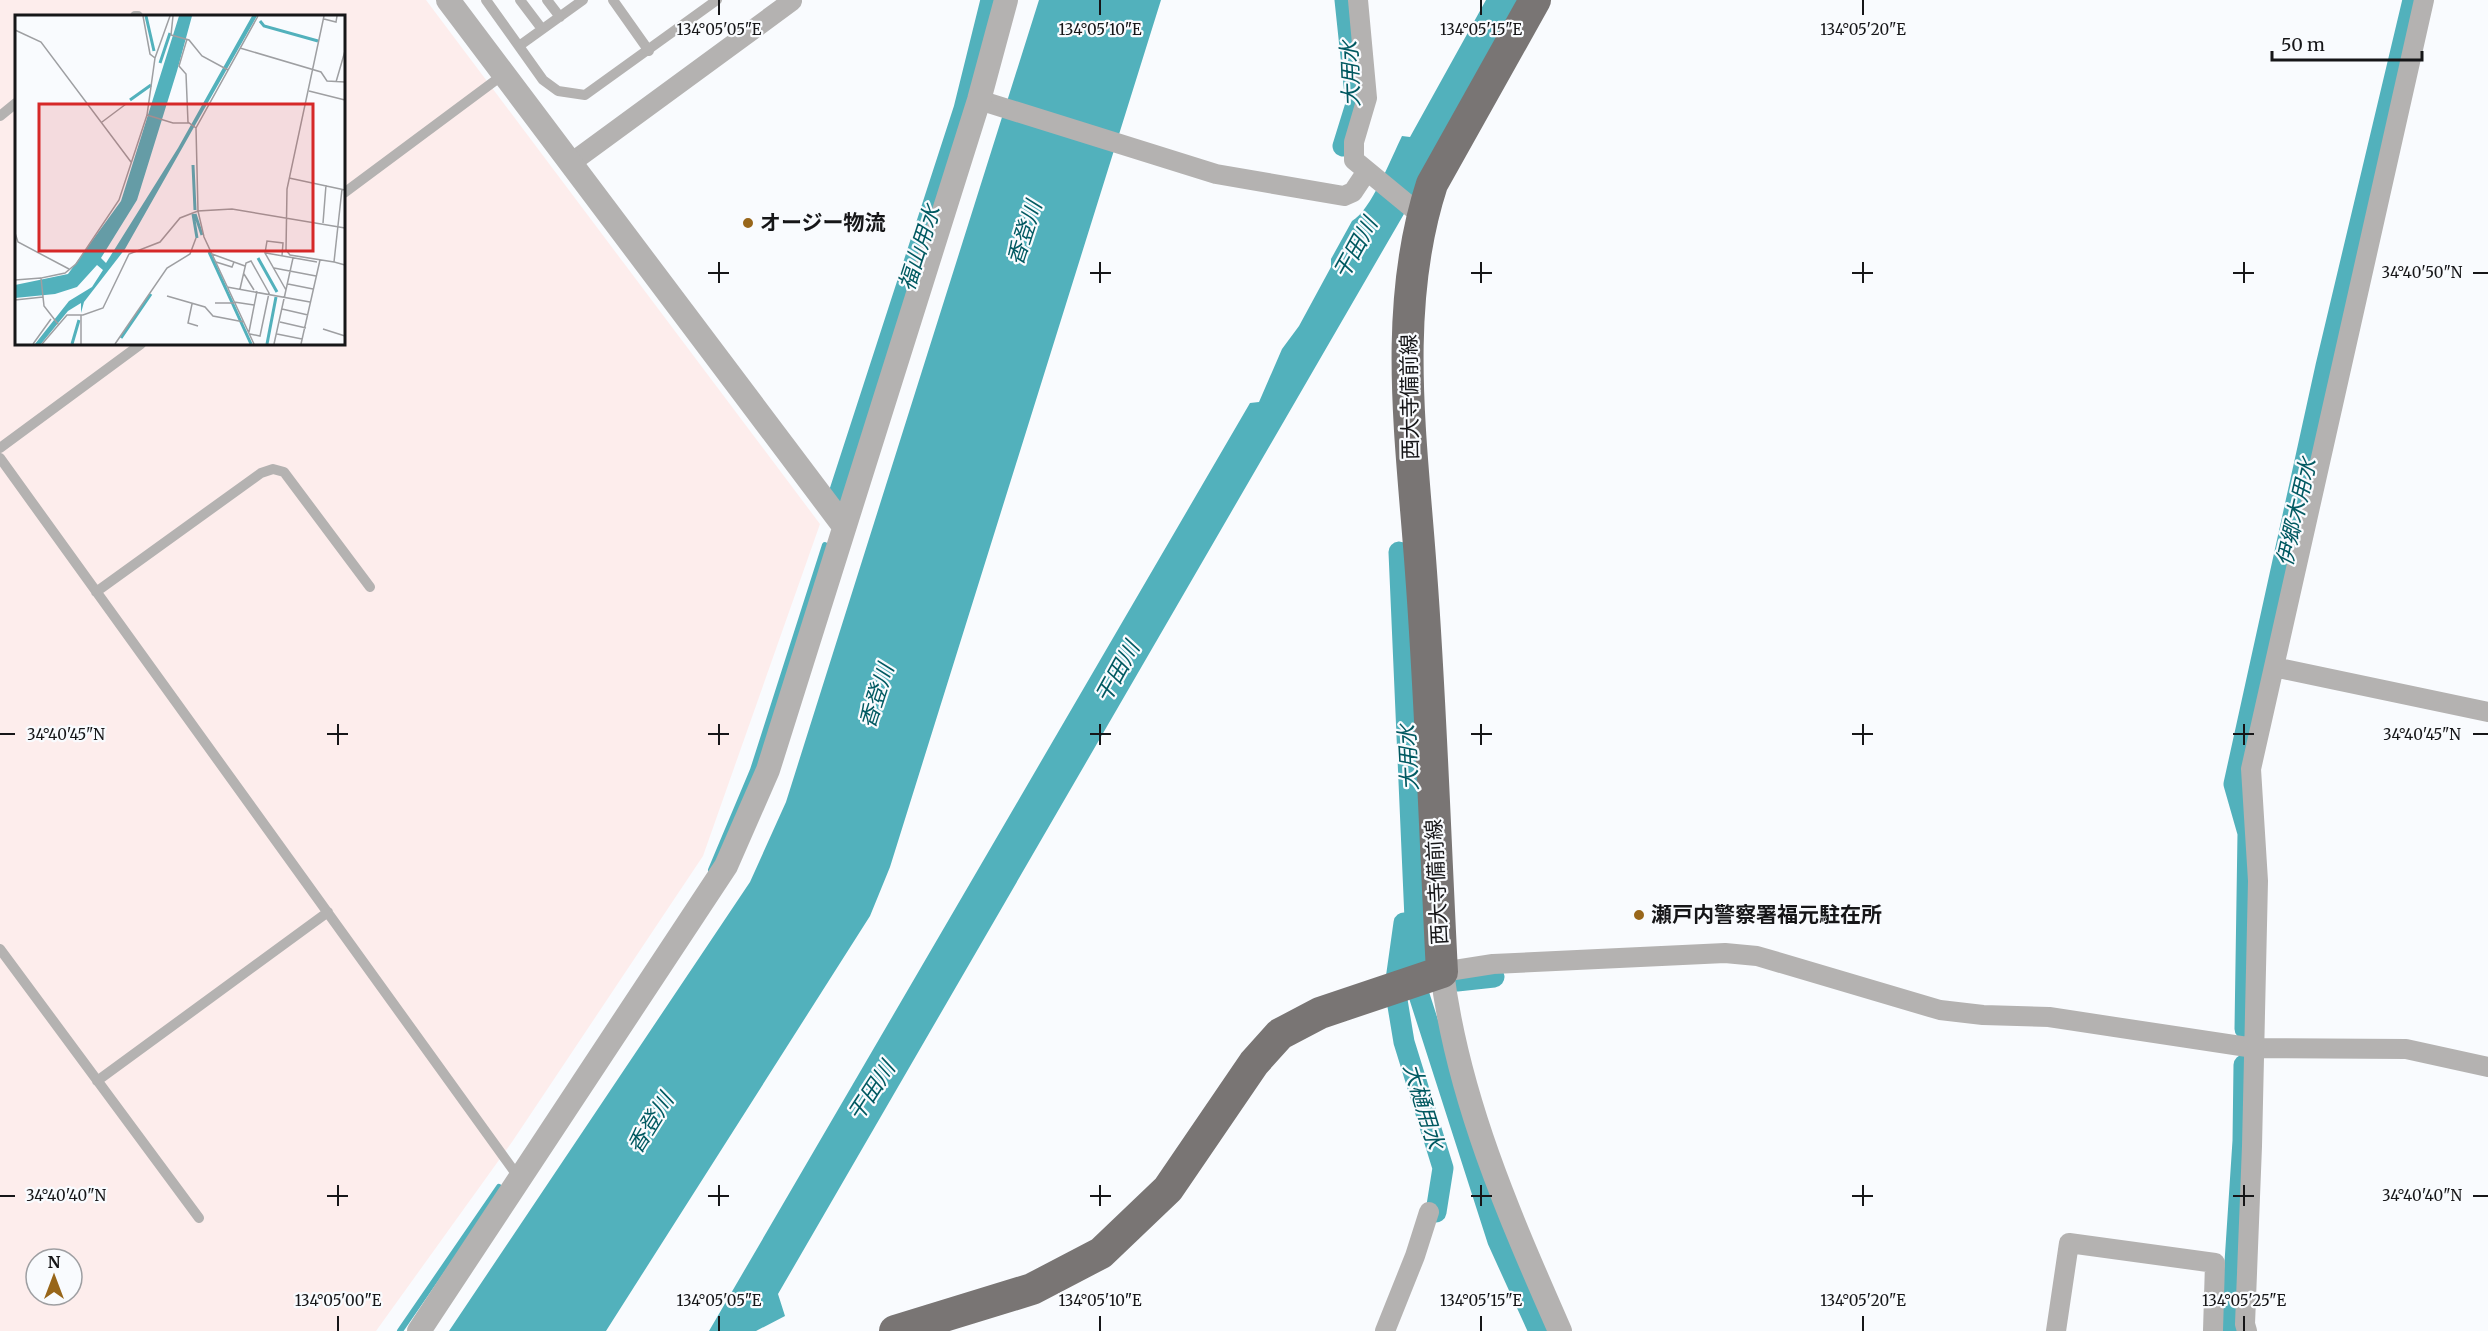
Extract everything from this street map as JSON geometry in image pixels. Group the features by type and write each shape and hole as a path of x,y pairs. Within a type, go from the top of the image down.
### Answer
{"main road":[{"name":"西大寺備前線","path":"895,1331 1032,1289 1101,1252 1168,1189 1254,1063 1280,1034 1320,1013 1442,972 1421,571 1408,412 1409,294 1417,210 1535,0"}],"street":[{"path":"448,0 843,525"},
{"path":"571,163 791,0"},
{"path":"419,1331 726,866 768,770 843,525 986,102 1006,0"},
{"path":"1358,0 1367,98 1354,142 1354,160 1417,210"},
{"path":"2247,1331 2245,1324 2258,881 2251,769 2424,0"},
{"path":"986,102 1216,174 1344,196 1353,192 1370,174"},
{"path":"2274,667 2488,712"},
{"path":"1560,1331 1504,1204 1477,1125 1458,1064 1442,972 1493,964 1725,953 1757,956 1940,1010 1983,1015 2049,1017 2254,1048 2406,1050 2488,1066"},
{"path":"1385,1331 1415,1256 1429,1212"},
{"path":"2056,1331 2069,1243 2216,1263 2213,1331"}],"lane":[{"path":"486,0 543,80 558,91 585,95 717,0"},
{"path":"520,0 542,29"},
{"path":"547,0 560,17"},
{"path":"519,46 584,0"},
{"path":"613,0 649,51"},
{"path":"345,192 504,74"},
{"path":"0,116 15,105"},
{"path":"0,448 140,345"},
{"path":"0,458 520,1179"},
{"path":"96,592 261,473 273,469 284,472 370,587"},
{"path":"98,1081 328,912"},
{"path":"0,950 198,1218"}],"shaded area":[{"path":"0,0 426,0 820,524 703,856 512,1142 376,1331 0,1331"}],"water":[{"name":"香登川","path":"1039,0 1161,0 890,867 870,916 606,1331 449,1331 750,882 786,802"},
{"name":"干田川","path":"1486,0 1528,0 778,1294 785,1316 756,1331 709,1331 1250,403 1259,402 1282,349 1299,326 1331,267 1331,259 1352,221 1374,195 1402,136 1410,137"}],"waterway":[{"name":"福山用水","path":"839,494 964,109 991,0"},
{"name":"大用水","path":"1343,146 1356,104 1345,0"},
{"name":"伊郷木用水","path":"2245,1029 2248,833 2234,784 2326,366 2413,0"},
{"path":"711,870 753,770 825,545"},
{"name":"大用水","path":"1399,552 1417,965"},
{"name":"大樋用水","path":"1396,980 1404,923"},
{"path":"1457,981 1494,977"},
{"name":"大用水","path":"1419,995 1498,1241 1539,1331"},
{"name":"大樋用水","path":"1397,1000 1404,1042 1443,1168 1436,1212"},
{"name":"伊郷木用水","path":"2233,1331 2231,1323 2243,1141 2244,1065"},
{"path":"400,1331 499,1187"}],"place":[{"name":"オージー物流","path":"748,223"},
{"name":"瀬戸内警察署福元駐在所","path":"1639,915"}]}
